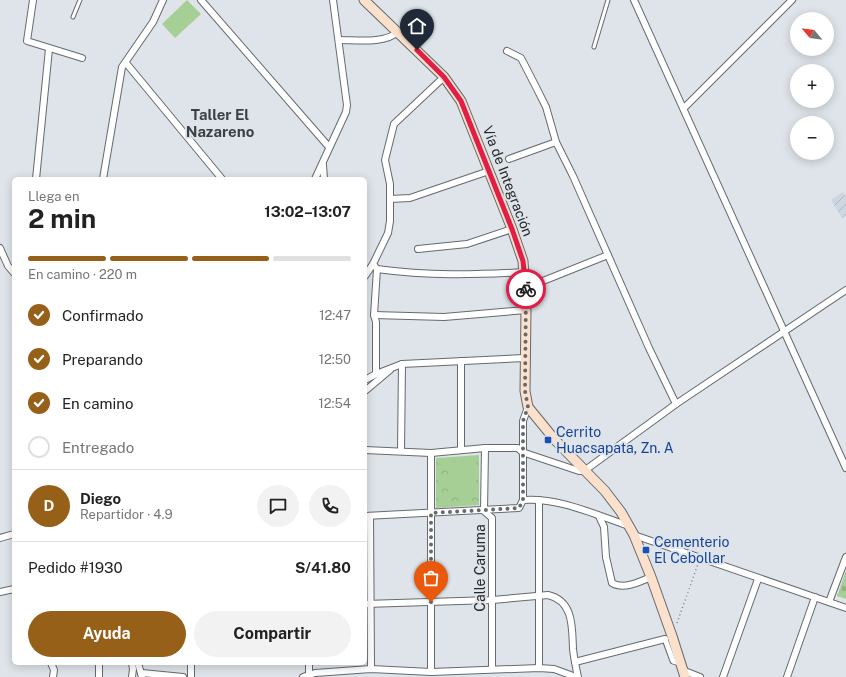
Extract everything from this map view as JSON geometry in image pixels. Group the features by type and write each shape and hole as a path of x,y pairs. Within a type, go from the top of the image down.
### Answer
{"main road":[{"name":"Vía de Integración","path":"364,0 444,77 461,101 512,229 525,272 525,397 528,407"},
{"path":"528,407 555,440 616,504 629,526 651,577 669,638 682,670"}],"street":[{"path":"33,0 27,41 82,58"},
{"path":"103,177 122,67 158,13 163,0"},
{"path":"201,0 329,148"},
{"path":"316,177 346,112 347,105 334,0"},
{"path":"634,0 846,468"},
{"path":"684,108 792,0"},
{"path":"339,40 384,39 394,36 398,32"},
{"path":"36,177 49,49"},
{"path":"507,51 520,58 526,66 546,107 556,142 574,176 649,348 676,404"},
{"path":"126,63 220,177"},
{"path":"376,374 376,322 374,315 375,267 388,233 390,221 390,184 385,160 394,124 444,77"},
{"path":"509,159 556,142"},
{"path":"323,164 324,177"},
{"path":"390,199 410,198 489,171"},
{"path":"418,249 467,244 512,229"},
{"path":"0,248 8,266 12,271"},
{"path":"533,284 608,256"},
{"path":"375,267 417,274 444,275 525,272"},
{"path":"367,274 375,267"},
{"path":"367,450 431,453 485,448 518,448 522,452 579,471 584,471 676,404 846,290"},
{"path":"374,315 444,317 526,310"},
{"path":"367,379 399,365 525,358"},
{"path":"460,361 461,450"},
{"path":"367,389 399,365"},
{"path":"399,365 401,451"},
{"path":"371,669 368,604 367,516 519,508 523,500 523,421 528,407"},
{"name":"Calle Caruma","path":"485,448 484,511 492,518 492,669"},
{"path":"431,453 431,672"},
{"path":"523,500 539,500 560,504 629,526"},
{"path":"539,500 539,668"},
{"path":"599,516 604,527 606,557 612,583 616,585 629,585 651,577"},
{"path":"0,538 12,535"},
{"path":"634,535 758,579 846,608"},
{"path":"829,602 846,557"},
{"path":"723,677 758,579"},
{"path":"0,592 12,589"},
{"path":"307,677 315,673 371,669 431,672 554,668 577,677 569,611 562,601 556,597 540,596 492,600 368,604"},
{"path":"787,677 815,597"},
{"path":"575,662 669,638"},
{"path":"52,665 54,670 53,677"},
{"path":"99,665 99,677"},
{"path":"132,665 132,677"},
{"path":"139,665 142,675 183,677"},
{"path":"191,665 191,677"},
{"path":"307,677 309,665"},
{"path":"682,670 700,677"}],"lane":[{"path":"73,17 80,0"},
{"path":"594,47 608,0"}],"path":[{"path":"669,638 700,559"}],"shaded area":[{"path":"843,192 846,196 846,216 842,218 831,200"}],"green space":[{"path":"187,0 201,14 175,38 162,24"},
{"path":"479,455 479,505 436,508 436,458"},
{"path":"476,461 476,496 450,496 449,462"},
{"path":"846,571 846,599 837,596"}],"way so far":[{"path":"431,602 431,513 519,508 523,500 523,421 524,412 528,407 525,397 526,289"}],"place":[{"name":"Cerrito Huacsapata, Zn. A","path":"548,440"},
{"name":"Cementerio El Cebollar","path":"646,550"}],"district":[{"name":"Taller El Nazareno","path":"220,124"}],"route":[{"path":"417,50 444,77 461,101 512,229 523,261 526,289"}]}
